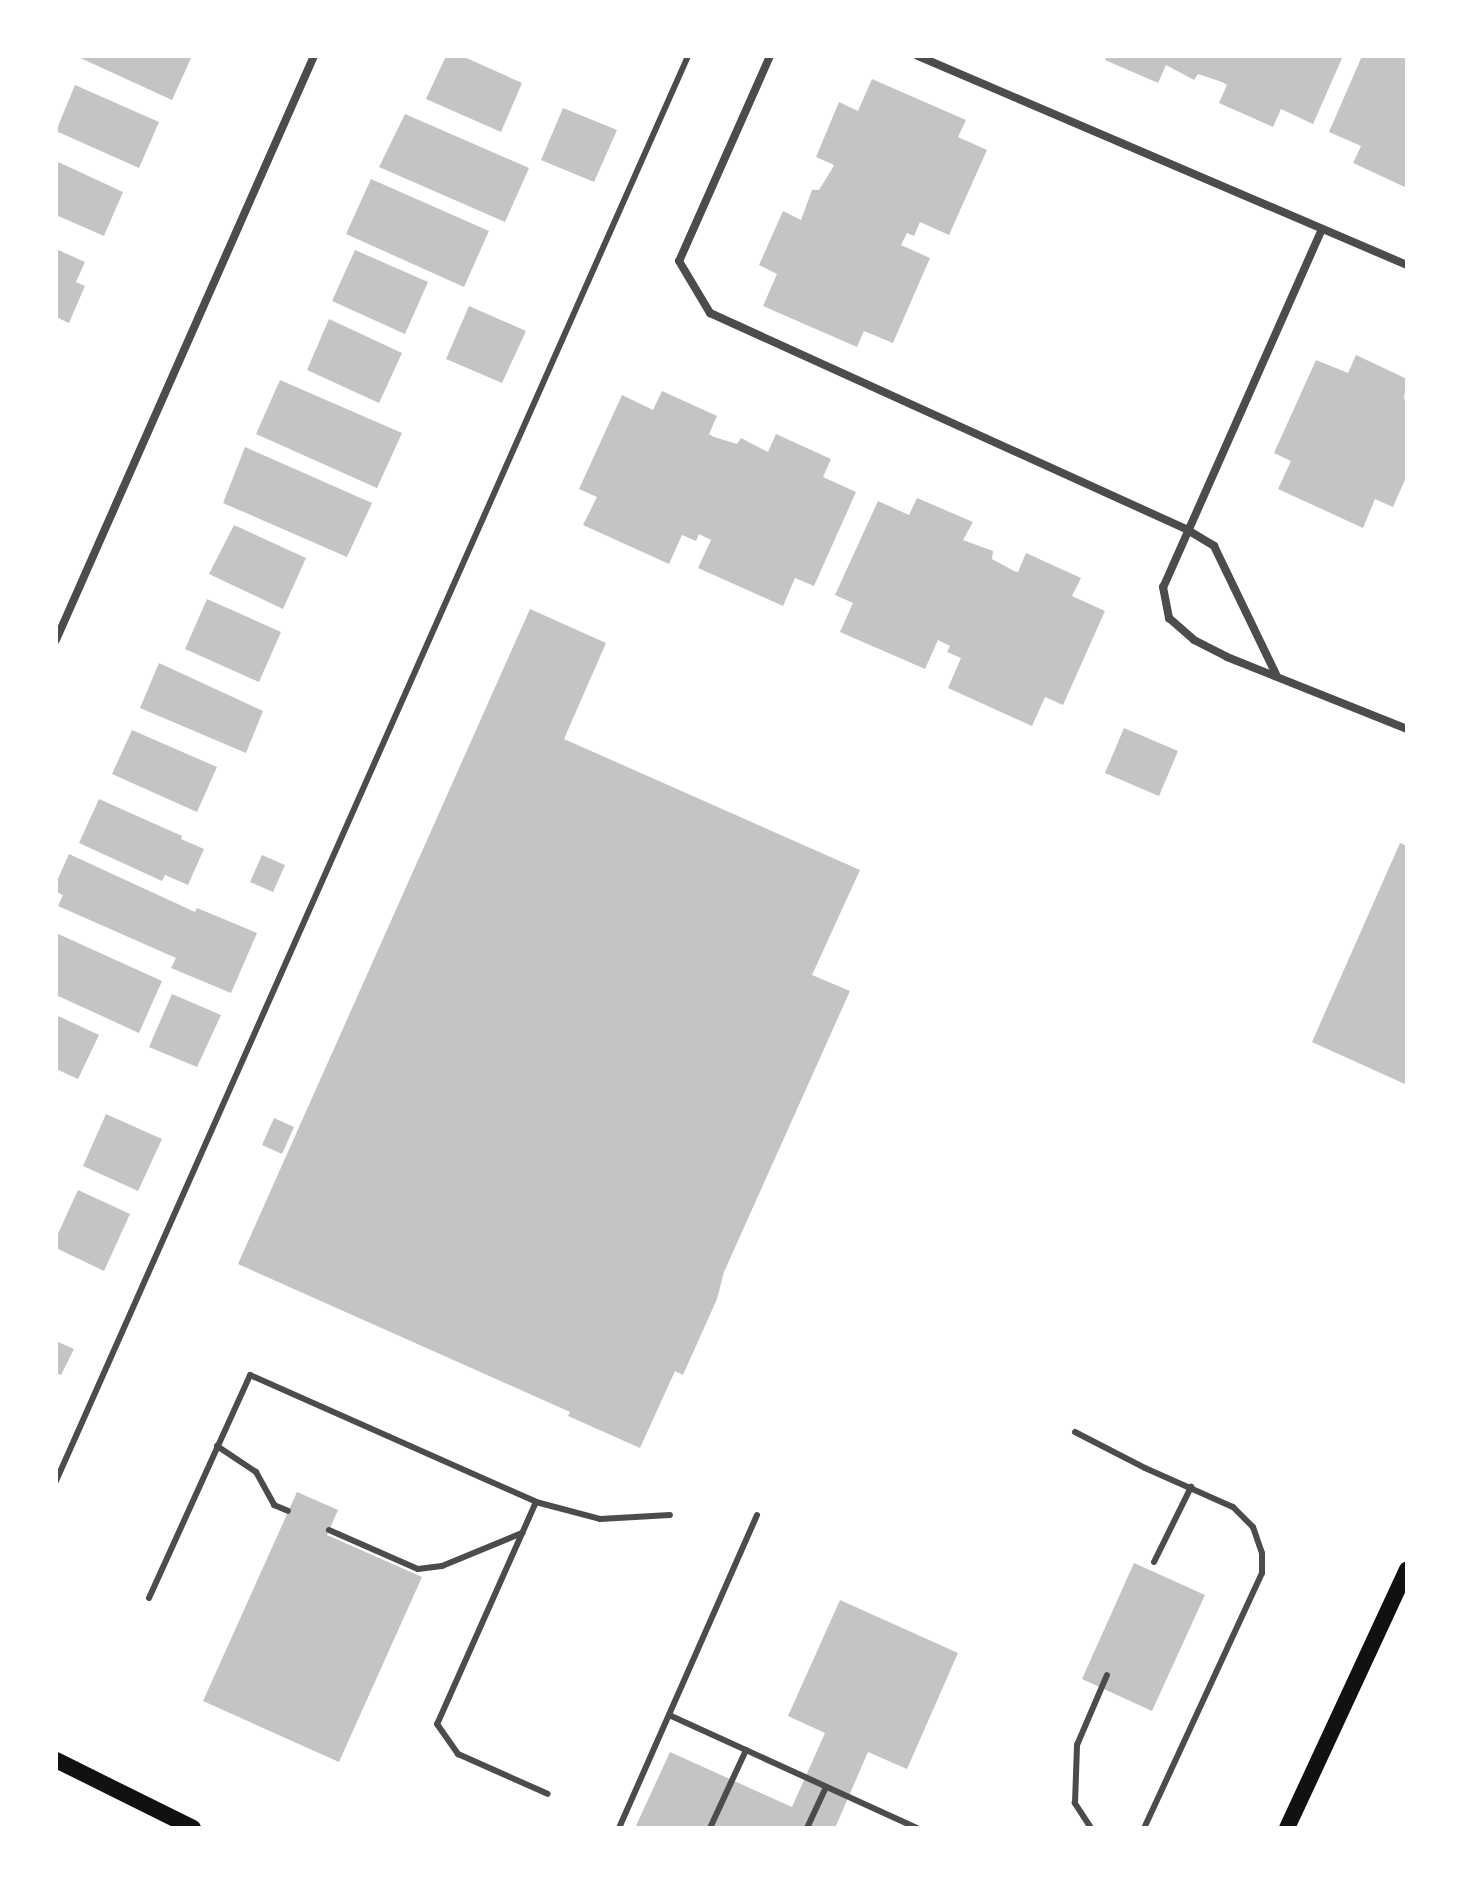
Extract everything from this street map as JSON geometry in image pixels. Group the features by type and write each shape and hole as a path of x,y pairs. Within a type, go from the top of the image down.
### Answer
{"main road":[{"path":"1287,1828 1407,1569"},
{"path":"56,1760 193,1828"}],"street":[{"path":"56,640 314,56"},
{"path":"770,56 679,261 710,313 1186,529 1214,546 1276,674"},
{"path":"918,56 1407,265"},
{"path":"1322,229 1186,529 1163,587 1169,618 1194,640 1227,657 1276,674 1407,729"}],"lane":[{"path":"56,1481 688,56"},
{"path":"149,1598 250,1375 536,1502 600,1519 670,1515"},
{"path":"1075,1432 1145,1468 1233,1507 1253,1527 1262,1553 1262,1573 1144,1828"},
{"path":"217,1446 256,1472 274,1505 288,1511"},
{"path":"1154,1562 1191,1487"},
{"path":"536,1502 437,1724 458,1754 548,1794"},
{"path":"619,1828 757,1515"},
{"path":"329,1530 418,1569 442,1566 522,1533"},
{"path":"1091,1828 1075,1803 1077,1745 1107,1675"},
{"path":"669,1715 917,1828"},
{"path":"710,1828 746,1750"},
{"path":"807,1828 826,1787"}],"building":[{"path":"76,56 192,56 172,100"},
{"path":"446,56 462,56 522,83 501,132 426,99"},
{"path":"1107,56 1343,56 1313,124 1281,109 1273,127 1219,103 1227,85 1222,82 1198,74 1194,80 1166,65 1158,83 1105,60"},
{"path":"1362,56 1407,56 1407,188 1353,163 1361,146 1329,132"},
{"path":"872,79 966,120 958,137 987,150 949,235 920,222 914,236 907,233 901,245 930,258 893,343 864,331 857,347 763,306 777,274 759,265 783,211 801,220 812,190 819,190 834,165 816,157 839,102 858,111"},
{"path":"75,85 159,122 139,168 56,131"},
{"path":"563,108 617,130 594,182 541,160"},
{"path":"405,114 529,168 505,222 379,167"},
{"path":"56,161 123,192 104,236 56,215"},
{"path":"371,179 489,231 464,287 346,234"},
{"path":"56,249 85,262 76,282 85,286 69,323 56,317"},
{"path":"355,250 428,282 405,334 332,301"},
{"path":"469,306 526,331 502,383 446,359"},
{"path":"329,319 402,353 379,403 307,370"},
{"path":"1356,355 1407,379 1404,399 1407,400 1407,475 1393,507 1375,499 1363,528 1278,489 1291,461 1274,453 1316,360 1348,373"},
{"path":"280,380 402,433 377,488 256,434"},
{"path":"662,391 717,416 709,434 714,437 737,444 741,438 768,452 776,434 831,459 823,477 856,492 814,586 795,578 783,606 698,568 711,540 699,534 696,541 682,535 669,564 583,525 597,497 579,489 622,395 653,410"},
{"path":"245,447 372,503 347,557 223,503"},
{"path":"917,498 973,522 963,540 993,551 992,559 1014,571 1018,572 1026,553 1081,578 1072,596 1105,611 1063,705 1045,697 1032,726 948,688 961,658 947,652 950,646 938,640 925,669 840,632 853,603 835,595 878,501 909,515"},
{"path":"234,525 306,558 283,609 209,574"},
{"path":"207,599 281,632 259,682 185,649"},
{"path":"530,609 606,643 564,739 860,870 812,975 850,991 724,1272 717,1299 683,1375 675,1371 640,1448 568,1416 570,1412 238,1264"},
{"path":"159,663 263,711 246,753 140,708"},
{"path":"1124,728 1178,751 1159,796 1105,773"},
{"path":"132,730 217,767 197,812 112,774"},
{"path":"99,799 204,849 188,885 165,875 162,881 79,843"},
{"path":"1400,843 1407,846 1407,1085 1312,1042"},
{"path":"69,854 195,912 197,908 257,933 231,993 171,968 176,958 58,906 63,895 56,892 56,883"},
{"path":"262,855 285,865 273,892 250,882"},
{"path":"56,933 162,981 139,1033 56,995"},
{"path":"172,994 221,1015 197,1067 149,1047"},
{"path":"56,1015 99,1035 78,1079 56,1069"},
{"path":"106,1114 162,1139 138,1191 83,1166"},
{"path":"274,1118 294,1127 282,1154 262,1145"},
{"path":"78,1190 130,1214 104,1271 56,1248 56,1238"},
{"path":"56,1341 74,1349 61,1375 56,1373"},
{"path":"297,1492 338,1510 327,1535 422,1577 339,1762 203,1701"},
{"path":"1134,1563 1205,1595 1152,1711 1082,1679"},
{"path":"840,1600 958,1653 907,1769 868,1752 835,1828 635,1828 670,1752 792,1807 825,1733 788,1716"}]}
